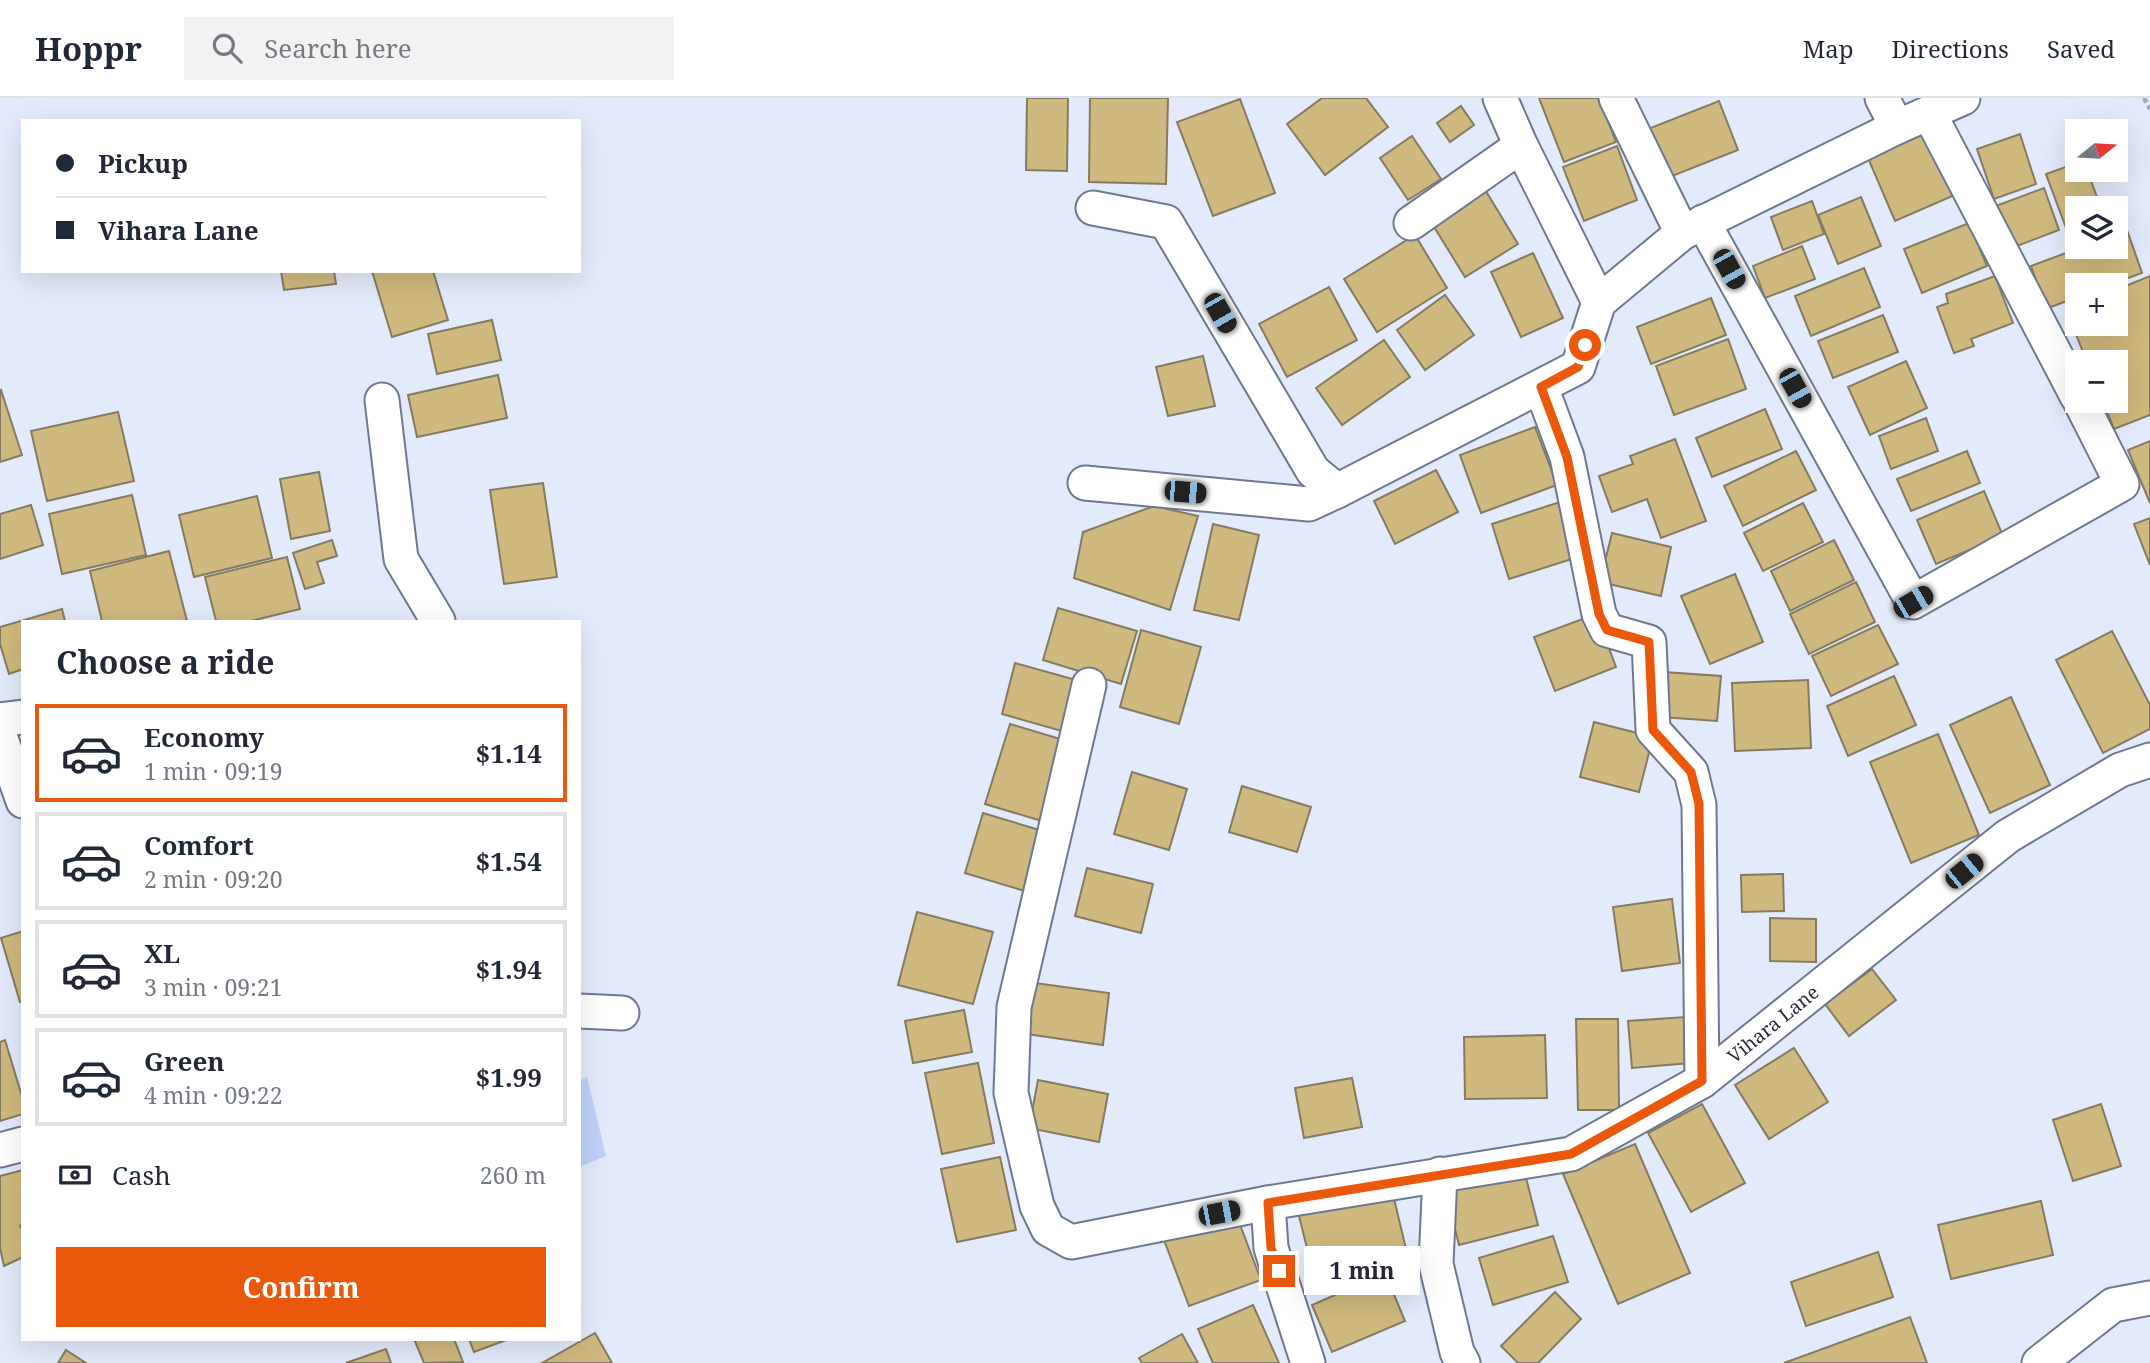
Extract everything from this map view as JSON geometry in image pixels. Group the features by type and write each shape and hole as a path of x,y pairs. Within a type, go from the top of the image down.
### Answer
{"street":[{"path":"1500,98 1599,302"},
{"path":"1616,98 1913,602 2122,484 2086,413"},
{"path":"1882,98 1897,127"},
{"path":"1085,483 1309,504 1578,367 1599,302 1693,227 1897,127 1963,98"},
{"path":"1929,113 2065,373"},
{"path":"1411,223 1521,146"},
{"path":"1093,208 1166,222 1313,471 1336,491"},
{"path":"1541,387 1567,457 1599,614 1607,630 1649,642 1653,730 1691,772 1699,804 1702,1081"},
{"path":"382,400 401,559 437,620"},
{"name":"Vihara Lane","path":"1089,685 1014,1007 1011,1093 1037,1206 1048,1229 1071,1242 1268,1203 1571,1154 1702,1081 2008,836 2120,770 2150,760"},
{"path":"0,720 21,717"},
{"path":"0,736 21,795"},
{"path":"581,1011 622,1013"},
{"path":"0,1150 21,1145"},
{"path":"1440,1174 1436,1264 1463,1363"},
{"path":"1268,1203 1271,1248 1308,1363"},
{"path":"2039,1363 2113,1305 2150,1298"}],"path":[{"path":"2144,98 2150,109"}],"shaded area":[{"path":"587,1077 606,1156 581,1166 581,1080"}],"building":[{"path":"1027,98 1068,98 1067,171 1026,170"},
{"path":"1090,98 1168,98 1166,184 1089,182"},
{"path":"1322,98 1366,98 1388,127 1325,175 1287,124"},
{"path":"1539,98 1599,98 1616,142 1564,162"},
{"path":"1240,99 1275,193 1213,216 1177,122"},
{"path":"1719,101 1738,150 1667,178 1648,129"},
{"path":"1461,106 1474,125 1450,142 1437,123"},
{"path":"1929,131 1957,194 1895,221 1868,158"},
{"path":"2020,134 2036,184 1994,199 1977,149"},
{"path":"1412,136 1441,179 1408,200 1380,158"},
{"path":"1617,146 1637,200 1584,221 1563,167"},
{"path":"2065,167 2065,182 2091,182 2097,196 2065,196 2065,225 2046,174"},
{"path":"1484,188 1518,244 1465,277 1431,222"},
{"path":"2044,188 2059,230 2009,249 1993,207"},
{"path":"1861,197 1881,246 1838,264 1818,215"},
{"path":"1812,201 1824,234 1783,250 1771,217"},
{"path":"1969,223 1987,266 1922,293 1904,249"},
{"path":"2128,233 2142,273 2128,278 2128,273 2065,273 2065,302 2046,309 2031,266 2065,253 2065,259 2128,259"},
{"path":"1415,235 1447,288 1377,332 1344,279"},
{"path":"1802,246 1815,279 1765,298 1753,266"},
{"path":"1533,253 1563,318 1521,337 1491,272"},
{"path":"1864,268 1880,307 1811,336 1795,296"},
{"path":"281,273 334,273 336,284 284,290"},
{"path":"373,273 434,273 448,320 392,337"},
{"path":"1995,276 2013,323 1971,339 1974,346 1954,353 1937,307 1948,303 1946,294"},
{"path":"2150,276 2150,415 2114,429 2108,413 2128,413 2128,350 2082,350 2077,336 2128,336 2128,285"},
{"path":"1329,287 1357,340 1287,377 1259,324"},
{"path":"1445,295 1474,335 1425,370 1397,330"},
{"path":"1711,298 1726,335 1651,364 1637,327"},
{"path":"1883,315 1898,352 1833,378 1818,341"},
{"path":"492,320 501,360 437,374 428,334"},
{"path":"1728,339 1746,389 1674,415 1656,366"},
{"path":"1384,340 1410,377 1342,425 1316,388"},
{"path":"1203,356 1215,406 1168,416 1156,367"},
{"path":"1906,361 1927,408 1870,435 1848,387"},
{"path":"498,375 507,418 417,437 408,395"},
{"path":"0,391 22,455 0,462"},
{"path":"1765,409 1782,449 1712,477 1696,438"},
{"path":"118,412 134,481 47,501 31,431"},
{"path":"1926,418 1938,451 1891,469 1879,436"},
{"path":"1535,427 1557,485 1481,513 1460,455"},
{"path":"1675,439 1706,521 1661,538 1647,499 1612,512 1599,476 1633,464 1630,456"},
{"path":"2150,441 2150,503 2128,450"},
{"path":"1796,451 1816,490 1743,526 1724,486"},
{"path":"1967,451 1980,483 1911,511 1897,479"},
{"path":"1436,470 1458,512 1395,544 1374,501"},
{"path":"319,472 330,531 291,539 280,479"},
{"path":"543,483 557,577 504,584 490,490"},
{"path":"1984,491 2003,536 1936,564 1917,520"},
{"path":"132,495 146,555 62,574 49,514"},
{"path":"257,496 272,558 194,577 179,515"},
{"path":"1560,502 1578,557 1509,579 1492,524"},
{"path":"1803,503 1823,542 1763,571 1744,533"},
{"path":"31,505 43,545 0,559 0,514"},
{"path":"1154,506 1198,516 1170,610 1074,578 1083,532"},
{"path":"2150,518 2150,565 2134,524"},
{"path":"1213,524 1259,535 1239,620 1194,610"},
{"path":"1612,533 1671,547 1661,596 1600,582"},
{"path":"332,540 337,556 317,562 324,583 305,589 293,553"},
{"path":"1834,540 1854,580 1790,611 1771,571"},
{"path":"169,551 187,620 102,620 90,571"},
{"path":"287,557 300,609 255,620 216,620 205,577"},
{"path":"1735,574 1763,642 1710,664 1681,596"},
{"path":"1856,582 1875,622 1809,654 1790,614"},
{"path":"1058,608 1137,631 1121,684 1043,660"},
{"path":"62,609 65,620 24,620"},
{"path":"1596,614 1616,667 1555,691 1534,637"},
{"path":"21,621 21,670 9,674 0,644 0,627"},
{"path":"1878,625 1898,664 1831,696 1812,656"},
{"path":"1141,630 1201,647 1179,724 1120,707"},
{"path":"2112,631 2150,705 2150,729 2103,753 2056,660"},
{"path":"1015,663 1083,682 1069,733 1002,714"},
{"path":"1664,672 1721,676 1717,721 1661,717"},
{"path":"1894,676 1916,725 1848,756 1827,706"},
{"path":"1808,680 1811,748 1735,751 1732,683"},
{"path":"2011,697 2050,785 1990,813 1950,725"},
{"path":"1594,722 1653,737 1639,792 1580,777"},
{"path":"1010,724 1070,742 1045,822 985,804"},
{"path":"1938,734 1979,835 1911,863 1870,762"},
{"path":"1132,772 1187,789 1169,850 1114,834"},
{"path":"1242,786 1311,807 1297,852 1229,832"},
{"path":"983,813 1046,832 1028,892 965,873"},
{"path":"1087,868 1153,884 1141,933 1075,916"},
{"path":"1783,874 1784,911 1742,912 1741,875"},
{"path":"1672,899 1680,963 1622,971 1613,907"},
{"path":"917,912 993,932 973,1004 898,985"},
{"path":"1770,918 1816,919 1816,962 1770,961"},
{"path":"21,932 21,1002 20,1002 1,938"},
{"path":"1872,969 1896,1000 1849,1036 1825,1004"},
{"path":"1020,981 1109,993 1103,1045 1013,1032"},
{"path":"964,1010 972,1052 913,1063 905,1021"},
{"path":"1686,1017 1690,1063 1632,1068 1628,1021"},
{"path":"1576,1019 1618,1019 1619,1110 1578,1110"},
{"path":"1545,1035 1547,1098 1465,1099 1464,1037"},
{"path":"5,1040 21,1093 21,1115 0,1121 0,1042"},
{"path":"1794,1048 1828,1102 1769,1139 1735,1085"},
{"path":"978,1063 994,1143 942,1154 925,1073"},
{"path":"1352,1078 1362,1127 1304,1138 1295,1088"},
{"path":"1038,1080 1108,1094 1099,1142 1029,1128"},
{"path":"1702,1104 1745,1183 1691,1212 1648,1133"},
{"path":"2101,1104 2121,1166 2073,1181 2053,1120"},
{"path":"1635,1144 1690,1273 1618,1304 1563,1174"},
{"path":"1000,1157 1016,1230 957,1242 941,1169"},
{"path":"1522,1162 1538,1225 1459,1245 1443,1181"},
{"path":"21,1171 21,1258 4,1266 0,1248 0,1176"},
{"path":"1391,1186 1407,1253 1314,1276 1297,1208"},
{"path":"2041,1201 2053,1255 1951,1279 1938,1225"},
{"path":"1236,1214 1261,1280 1189,1306 1164,1240"},
{"path":"1553,1236 1568,1282 1493,1305 1479,1258"},
{"path":"1878,1252 1893,1297 1806,1326 1791,1282"},
{"path":"1385,1273 1405,1321 1332,1352 1312,1305"},
{"path":"1555,1292 1581,1319 1538,1363 1518,1363 1501,1346"},
{"path":"1253,1305 1279,1363 1213,1363 1198,1329"},
{"path":"1910,1317 1927,1363 1784,1363"},
{"path":"595,1333 612,1363 542,1363 581,1341"},
{"path":"1182,1334 1198,1363 1142,1363 1139,1358"},
{"path":"415,1341 455,1341 463,1362 424,1363"},
{"path":"470,1341 504,1341 474,1352"},
{"path":"386,1349 391,1363 346,1363"},
{"path":"66,1350 86,1363 58,1363"}],"route":[{"path":"1279,1271 1271,1248 1268,1203 1571,1154 1702,1081 1699,804 1691,772 1653,730 1649,642 1607,630 1599,614 1567,457 1541,387 1578,367 1585,345"}]}
